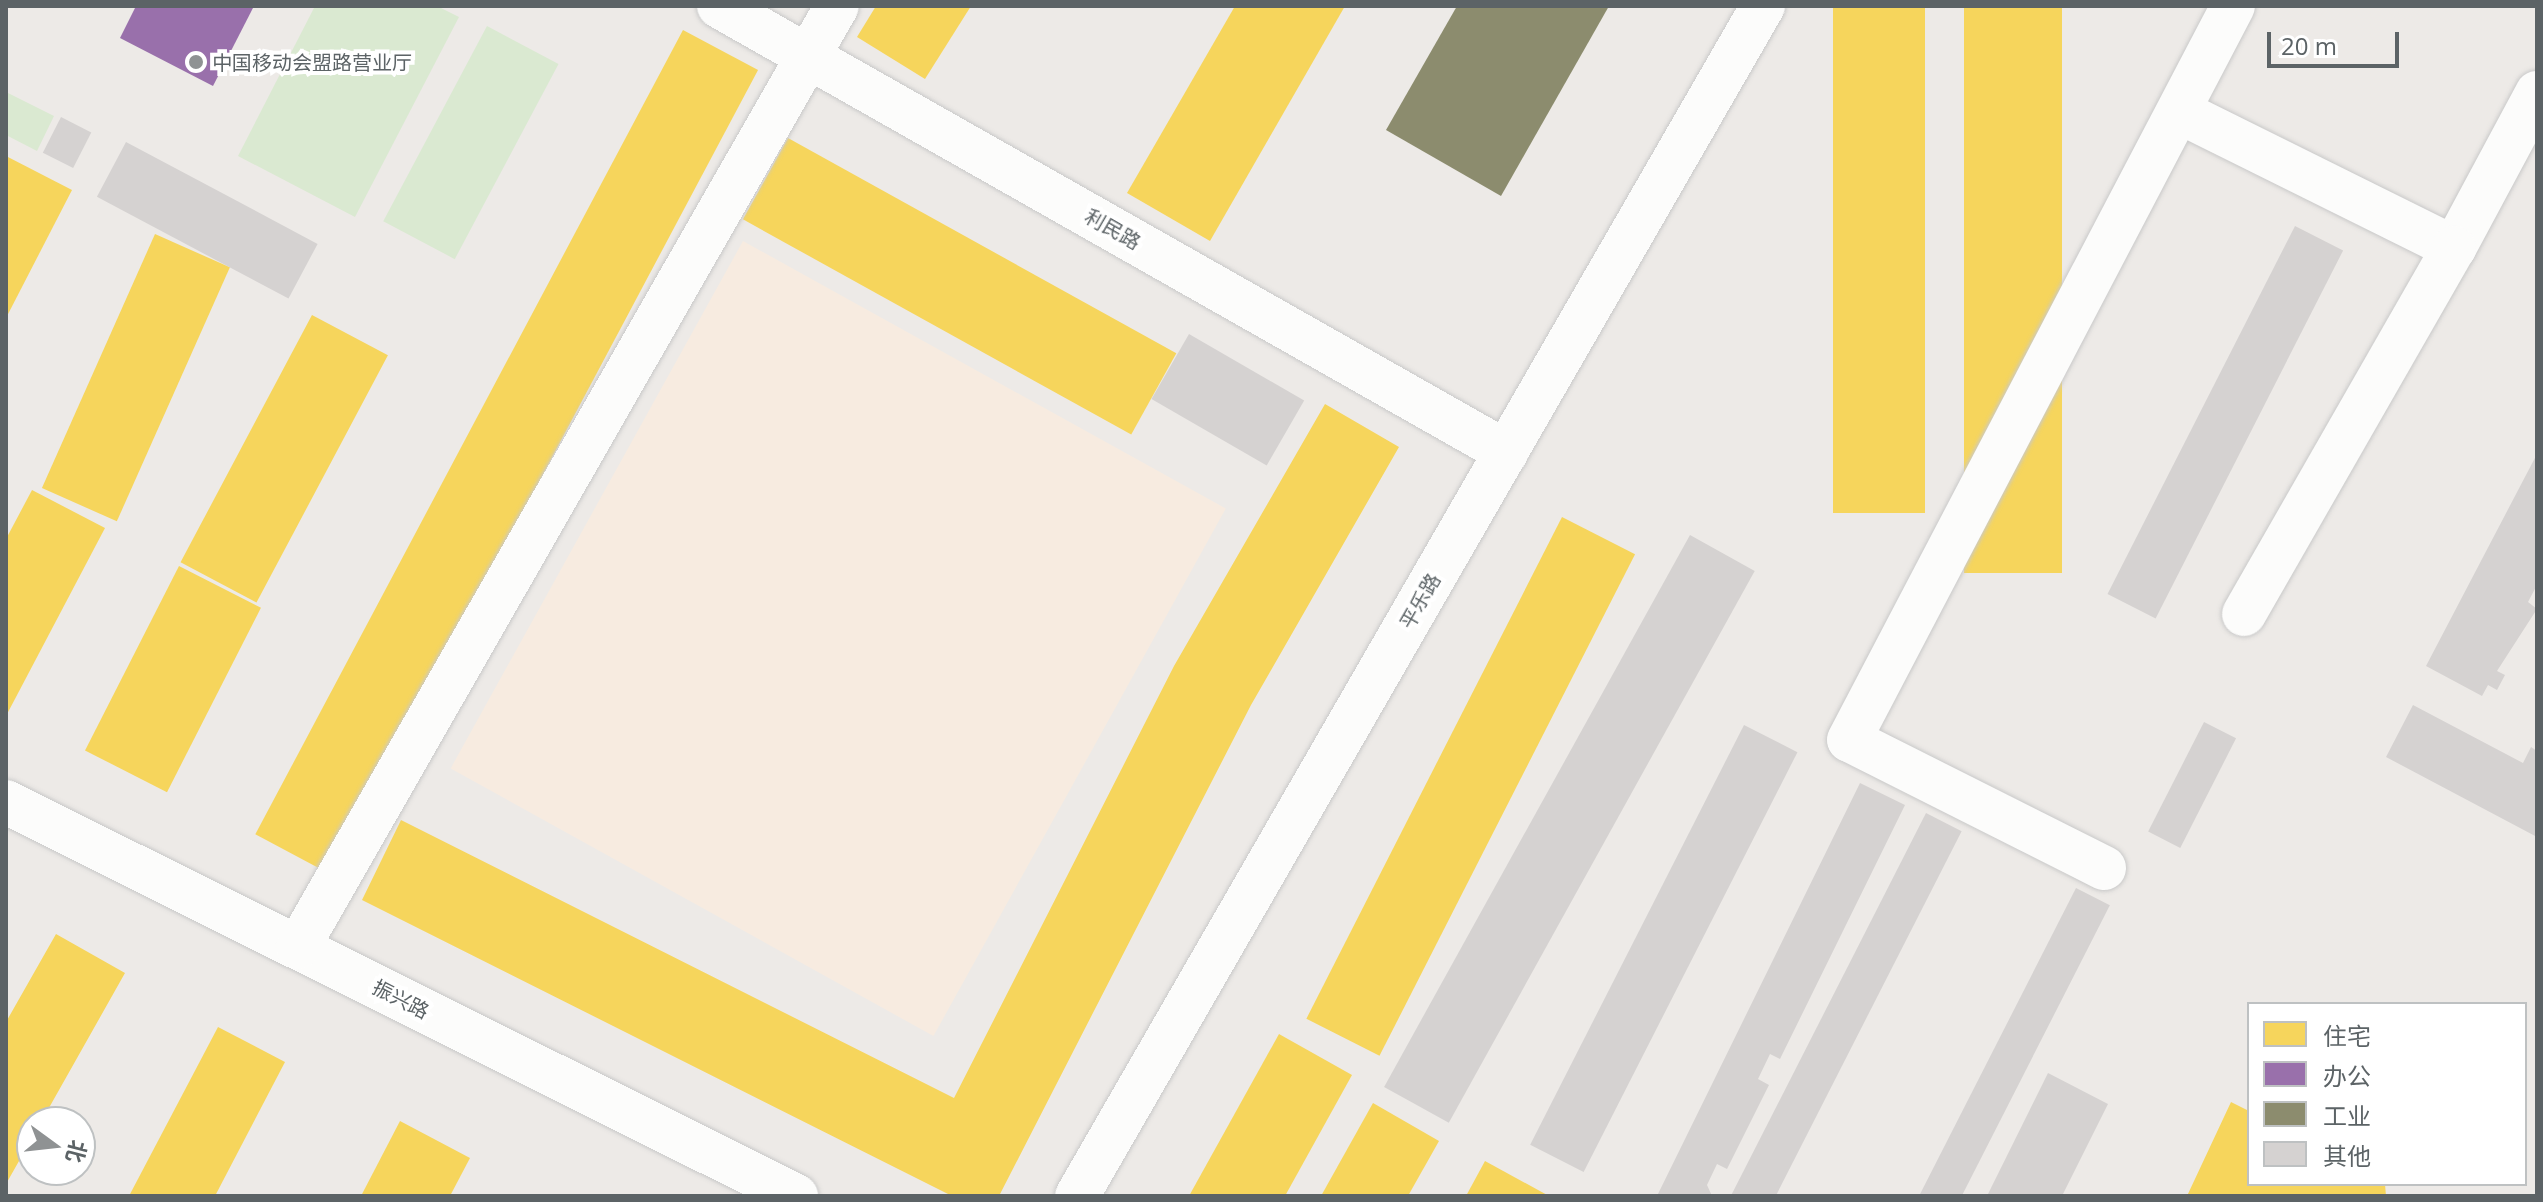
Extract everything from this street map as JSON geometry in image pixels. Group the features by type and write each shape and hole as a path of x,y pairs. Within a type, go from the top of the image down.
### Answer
{"street":[{"name":"利民路","path":"719,6 1506,452"},
{"path":"298,947 837,6"},
{"name":"平乐路","path":"1077,1196 1763,6"},
{"path":"2104,868 1849,740 2233,6"},
{"path":"2244,614 2454,248 2537,93"},
{"path":"2180,112 2454,248"},
{"name":"振兴路","path":"6,802 796,1196"}],"shaded area":[{"path":"743,241 1226,509 933,1036 451,768"}],"green space":[{"path":"315,6 437,6 459,17 355,217 238,156"},
{"path":"487,26 559,64 455,259 383,221"},
{"path":"6,92 54,116 37,151 6,135"}],"building: 住宅":[{"path":"876,6 971,6 925,79 857,37"},
{"path":"1235,6 1345,6 1210,241 1127,193"},
{"path":"1833,6 1925,6 1925,513 1833,513"},
{"path":"1964,6 2062,6 2062,573 1964,573"},
{"path":"683,30 758,70 330,874 255,834"},
{"path":"788,138 1176,353 1131,435 743,219"},
{"path":"6,156 72,190 6,318"},
{"path":"155,234 230,267 117,521 42,488"},
{"path":"312,315 388,355 256,603 181,562"},
{"path":"1325,404 1399,447 1251,705 999,1196 952,1196 362,900 401,820 954,1098 1174,666"},
{"path":"32,490 105,528 6,716 6,539"},
{"path":"1562,517 1635,554 1379,1056 1306,1019"},
{"path":"179,566 261,608 167,792 85,750"},
{"path":"56,934 125,973 50,1106 16,1106 16,1166 6,1184 6,1022"},
{"path":"218,1027 285,1062 215,1196 129,1196"},
{"path":"1279,1034 1352,1075 1285,1196 1189,1196"},
{"path":"2231,1102 2247,1110 2247,1186 2385,1186 2386,1196 2187,1196"},
{"path":"1373,1103 1439,1141 1408,1196 1321,1196"},
{"path":"400,1121 470,1158 450,1196 361,1196"},
{"path":"1485,1161 1549,1196 1466,1196"}],"building: 办公":[{"name":"中国移动会盟路营业厅","path":"136,6 254,6 213,86 120,38"}],"building: 工业":[{"path":"1457,6 1609,6 1501,196 1386,130"}],"building: 其他":[{"path":"61,117 91,132 73,168 43,153"},
{"path":"126,142 318,244 288,299 97,197"},
{"path":"2295,226 2343,251 2156,619 2108,594"},
{"path":"1189,334 1304,400 1267,465 1152,399"},
{"path":"2537,454 2537,585 2528,602 2537,609 2497,671 2505,675 2497,690 2488,685 2482,696 2426,666"},
{"path":"1690,535 1755,571 1449,1123 1384,1087"},
{"path":"2413,705 2523,763 2531,747 2537,751 2537,837 2386,757"},
{"path":"2204,722 2236,738 2180,848 2148,832"},
{"path":"1744,725 1797,752 1584,1172 1530,1145"},
{"path":"1860,783 1905,805 1780,1059 1770,1054 1758,1079 1769,1085 1727,1169 1717,1164 1707,1185 1712,1196 1657,1196"},
{"path":"1926,813 1962,831 1776,1196 1732,1194"},
{"path":"2076,888 2110,905 1962,1196 1920,1195"},
{"path":"2048,1073 2108,1104 2062,1196 1987,1196"}],"place":[{"name":"中国移动会盟路营业厅","path":"196,62"}]}
